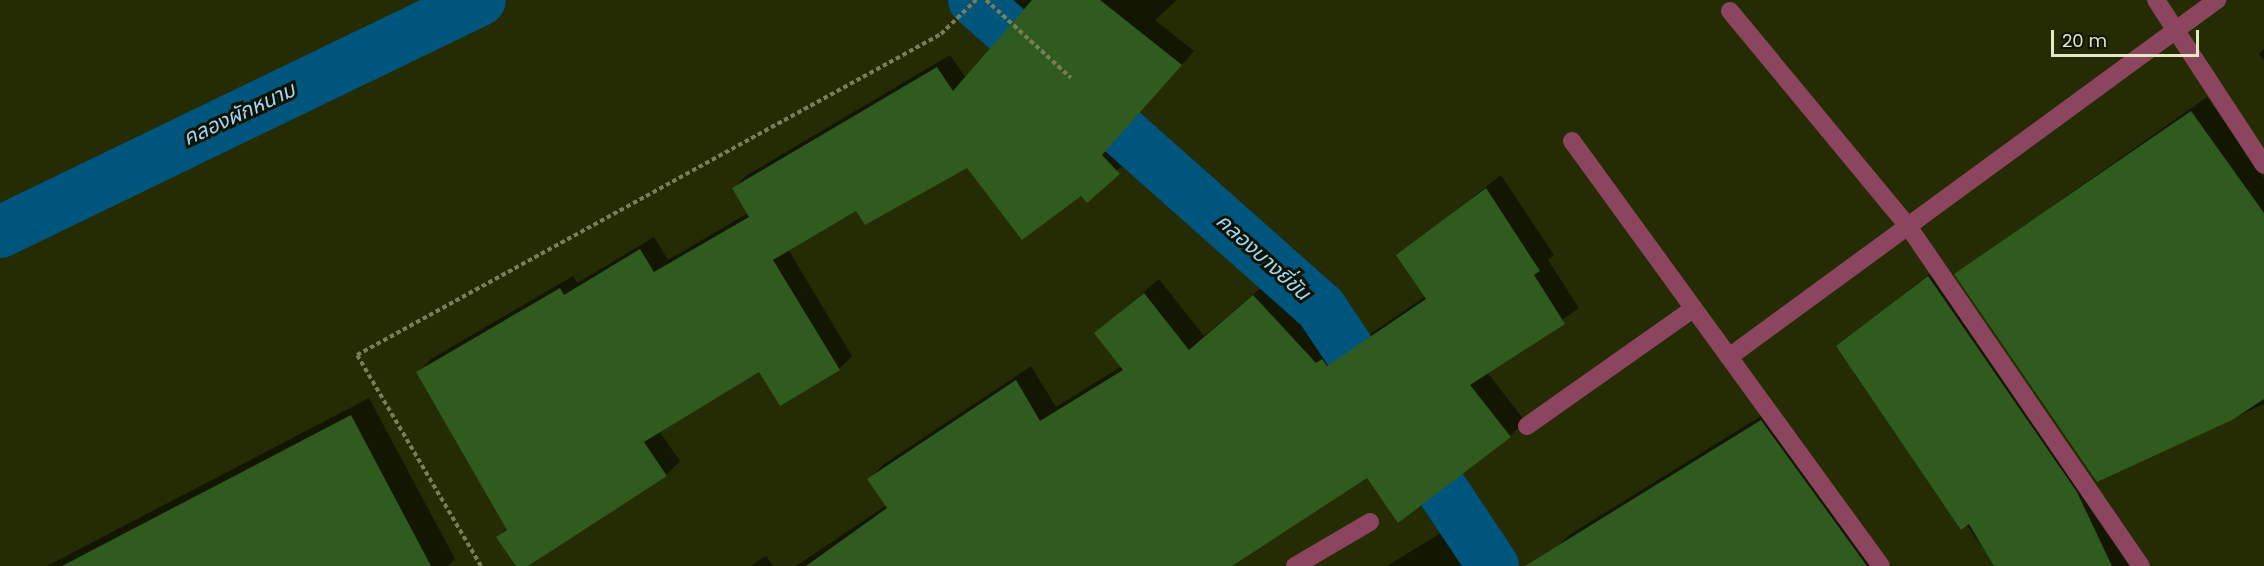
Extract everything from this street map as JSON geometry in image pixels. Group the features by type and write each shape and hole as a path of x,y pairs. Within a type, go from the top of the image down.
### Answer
{"street":[{"path":"2156,0 2264,165"},
{"path":"1730,357 2217,0"},
{"path":"1730,11 1908,226 2141,566"},
{"path":"1572,141 1881,566"},
{"path":"1527,426 1694,308"},
{"path":"1295,566 1370,522"}],"path":[{"path":"481,566 357,355 941,34 976,0"},
{"path":"986,0 1071,78"}],"building":[{"path":"1032,0 1100,0 1182,65 1102,155 1120,174 1087,203 1081,196 1022,240 967,168 865,225 856,211 773,260 840,370 780,406 759,372 644,442 667,476 528,566 516,566 496,537 507,530 416,372 560,288 564,295 640,249 654,272 749,217 732,188 937,67 953,91"},
{"path":"2191,111 2264,213 2264,399 2232,420 2097,482 1954,274"},
{"path":"1486,188 1540,271 1534,275 1565,324 1470,385 1511,437 1398,523 1367,478 1232,566 806,566 887,508 867,479 1016,380 1040,421 1123,370 1094,333 1144,293 1189,350 1253,295 1316,363 1322,359 1327,366 1426,299 1396,255"},
{"path":"1928,276 2077,492 2112,566 1994,566 1969,524 1961,530 1836,346"},
{"path":"351,415 431,566 62,566"},
{"path":"1761,420 1867,566 1525,566 1672,475"}],"waterway":[{"name":"คลองผักหนาม","path":"0,232 480,0"},
{"name":"คลองบางยี่ขัน","path":"974,0 1321,308 1493,566"}]}
